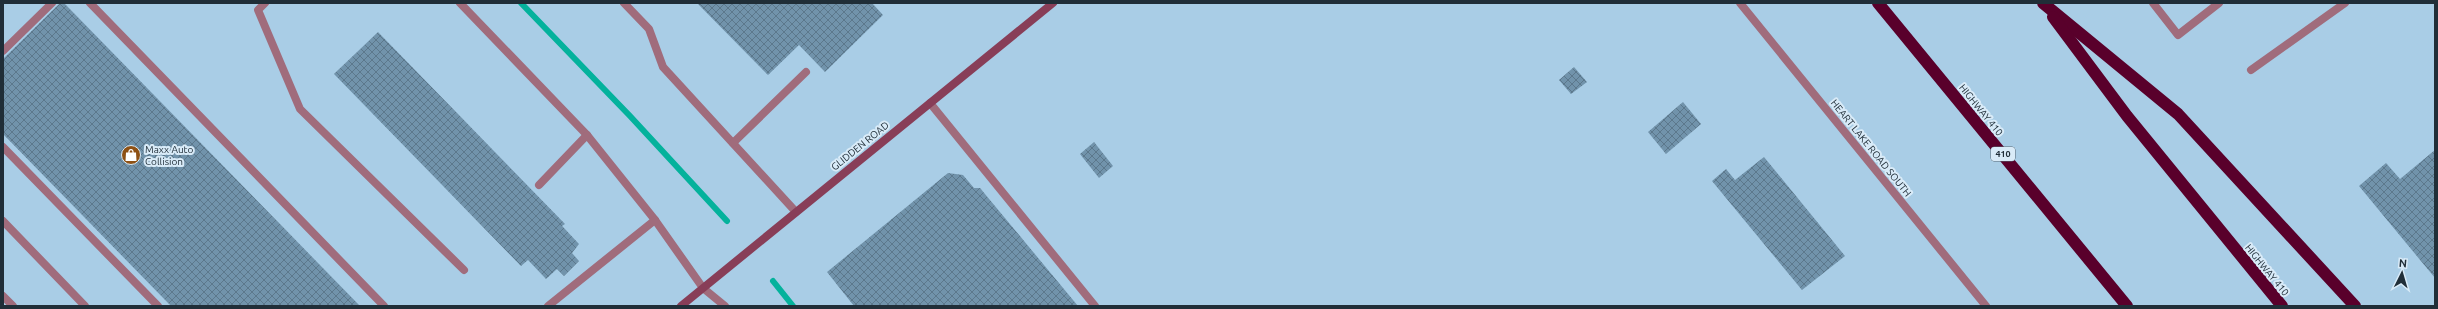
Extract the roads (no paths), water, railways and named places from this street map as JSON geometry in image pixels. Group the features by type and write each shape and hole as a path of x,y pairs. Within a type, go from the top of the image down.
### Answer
{"highway":[{"name":"HIGHWAY 410","path":"1878,3 2127,306"},
{"name":"HIGHWAY 410","path":"2043,3 2127,116 2282,306"},
{"path":"2043,3 2178,114 2354,306"}],"street":[{"path":"3,51 52,3"},
{"path":"90,3 384,306"},
{"path":"265,3 258,10 300,109 464,270"},
{"path":"460,3 587,135 655,220 703,288 725,306"},
{"path":"624,3 649,29 663,67 796,212"},
{"name":"GLIDDEN ROAD","path":"681,306 1053,3"},
{"name":"HEART LAKE ROAD SOUTH","path":"1740,3 1986,306"},
{"path":"2153,3 2178,35 2219,3"},
{"path":"2251,70 2345,3"},
{"path":"733,143 806,72"},
{"path":"930,103 1095,306"},
{"path":"539,185 587,135"},
{"path":"3,148 158,306"},
{"path":"548,306 655,220"},
{"path":"3,221 85,306"},
{"path":"3,296 14,306"}],"waterway":[{"path":"521,3 630,116 727,221"},
{"path":"773,281 793,306"}],"place":[{"name":"Maxx Auto Collision","path":"131,155"}]}
